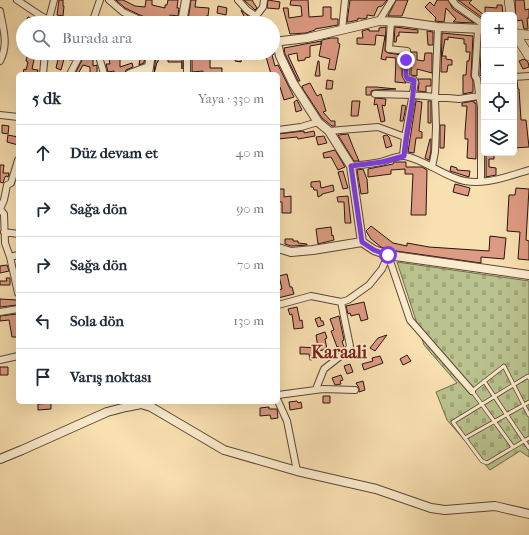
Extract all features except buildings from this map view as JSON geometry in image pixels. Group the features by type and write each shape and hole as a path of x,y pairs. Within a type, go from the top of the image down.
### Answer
{"main road":[{"path":"509,0 511,12"},
{"path":"517,33 529,35"},
{"path":"517,38 529,56"}],"street":[{"path":"17,0 40,16"},
{"path":"50,16 54,0"},
{"path":"94,16 100,0"},
{"path":"109,0 124,12 132,16"},
{"path":"183,16 186,0"},
{"path":"238,0 246,10 256,16 263,7 264,0"},
{"path":"342,30 344,0"},
{"path":"380,21 392,0"},
{"path":"452,0 481,27"},
{"path":"0,10 1,26 5,32 6,44 4,54 0,61"},
{"path":"280,41 342,30 380,21 403,22 438,27 481,28"},
{"path":"392,21 389,49 407,50 406,76 408,79 414,80 413,95 405,137 404,156"},
{"path":"432,167 435,152 435,97 438,27"},
{"path":"481,35 475,76 477,80 481,107 481,181"},
{"path":"280,56 293,83 318,122 329,131 351,166 362,242"},
{"path":"43,72 44,60"},
{"path":"71,72 77,60"},
{"path":"100,60 103,72"},
{"path":"149,71 150,60"},
{"path":"187,60 187,72"},
{"path":"517,77 529,76"},
{"path":"477,80 481,79"},
{"path":"375,94 458,98 479,96"},
{"path":"0,115 16,117"},
{"path":"280,130 301,127 318,122"},
{"path":"329,131 378,127 405,137"},
{"path":"351,166 382,162 404,156 464,181 500,179 529,170"},
{"path":"16,167 11,183 3,185 0,209 4,214 5,243 16,284"},
{"path":"4,232 16,234"},
{"path":"280,249 291,252 362,242 374,250 388,255 529,275"},
{"path":"280,304 311,296 341,302 348,300 369,285 382,269 388,255"},
{"path":"388,255 410,320 472,391"},
{"path":"10,258 16,256"},
{"path":"316,389 324,369 347,351 350,346 341,302"},
{"path":"0,312 16,309"},
{"path":"0,360 16,356"},
{"path":"280,395 316,389 355,390"},
{"path":"0,458 22,450 125,404 140,404 151,407 224,450 296,471 376,489 430,508 445,510 495,506 529,514"},
{"path":"279,404 287,421 296,471"}],"lane":[{"path":"512,447 472,391 504,366 529,414"},
{"path":"529,378 528,376 453,422 482,461 487,463 529,438"},
{"path":"484,381 529,448"},
{"path":"465,438 529,402"}],"green space":[{"path":"397,262 529,281 529,457 520,451 490,470 447,420 436,392 457,383 424,345"}],"district":[{"name":"Karaali","path":"339,352"}],"route":[{"path":"388,255 374,250 362,242 351,166 382,162 404,156 405,137 414,88 414,80 408,79 406,76 406,60"}]}
